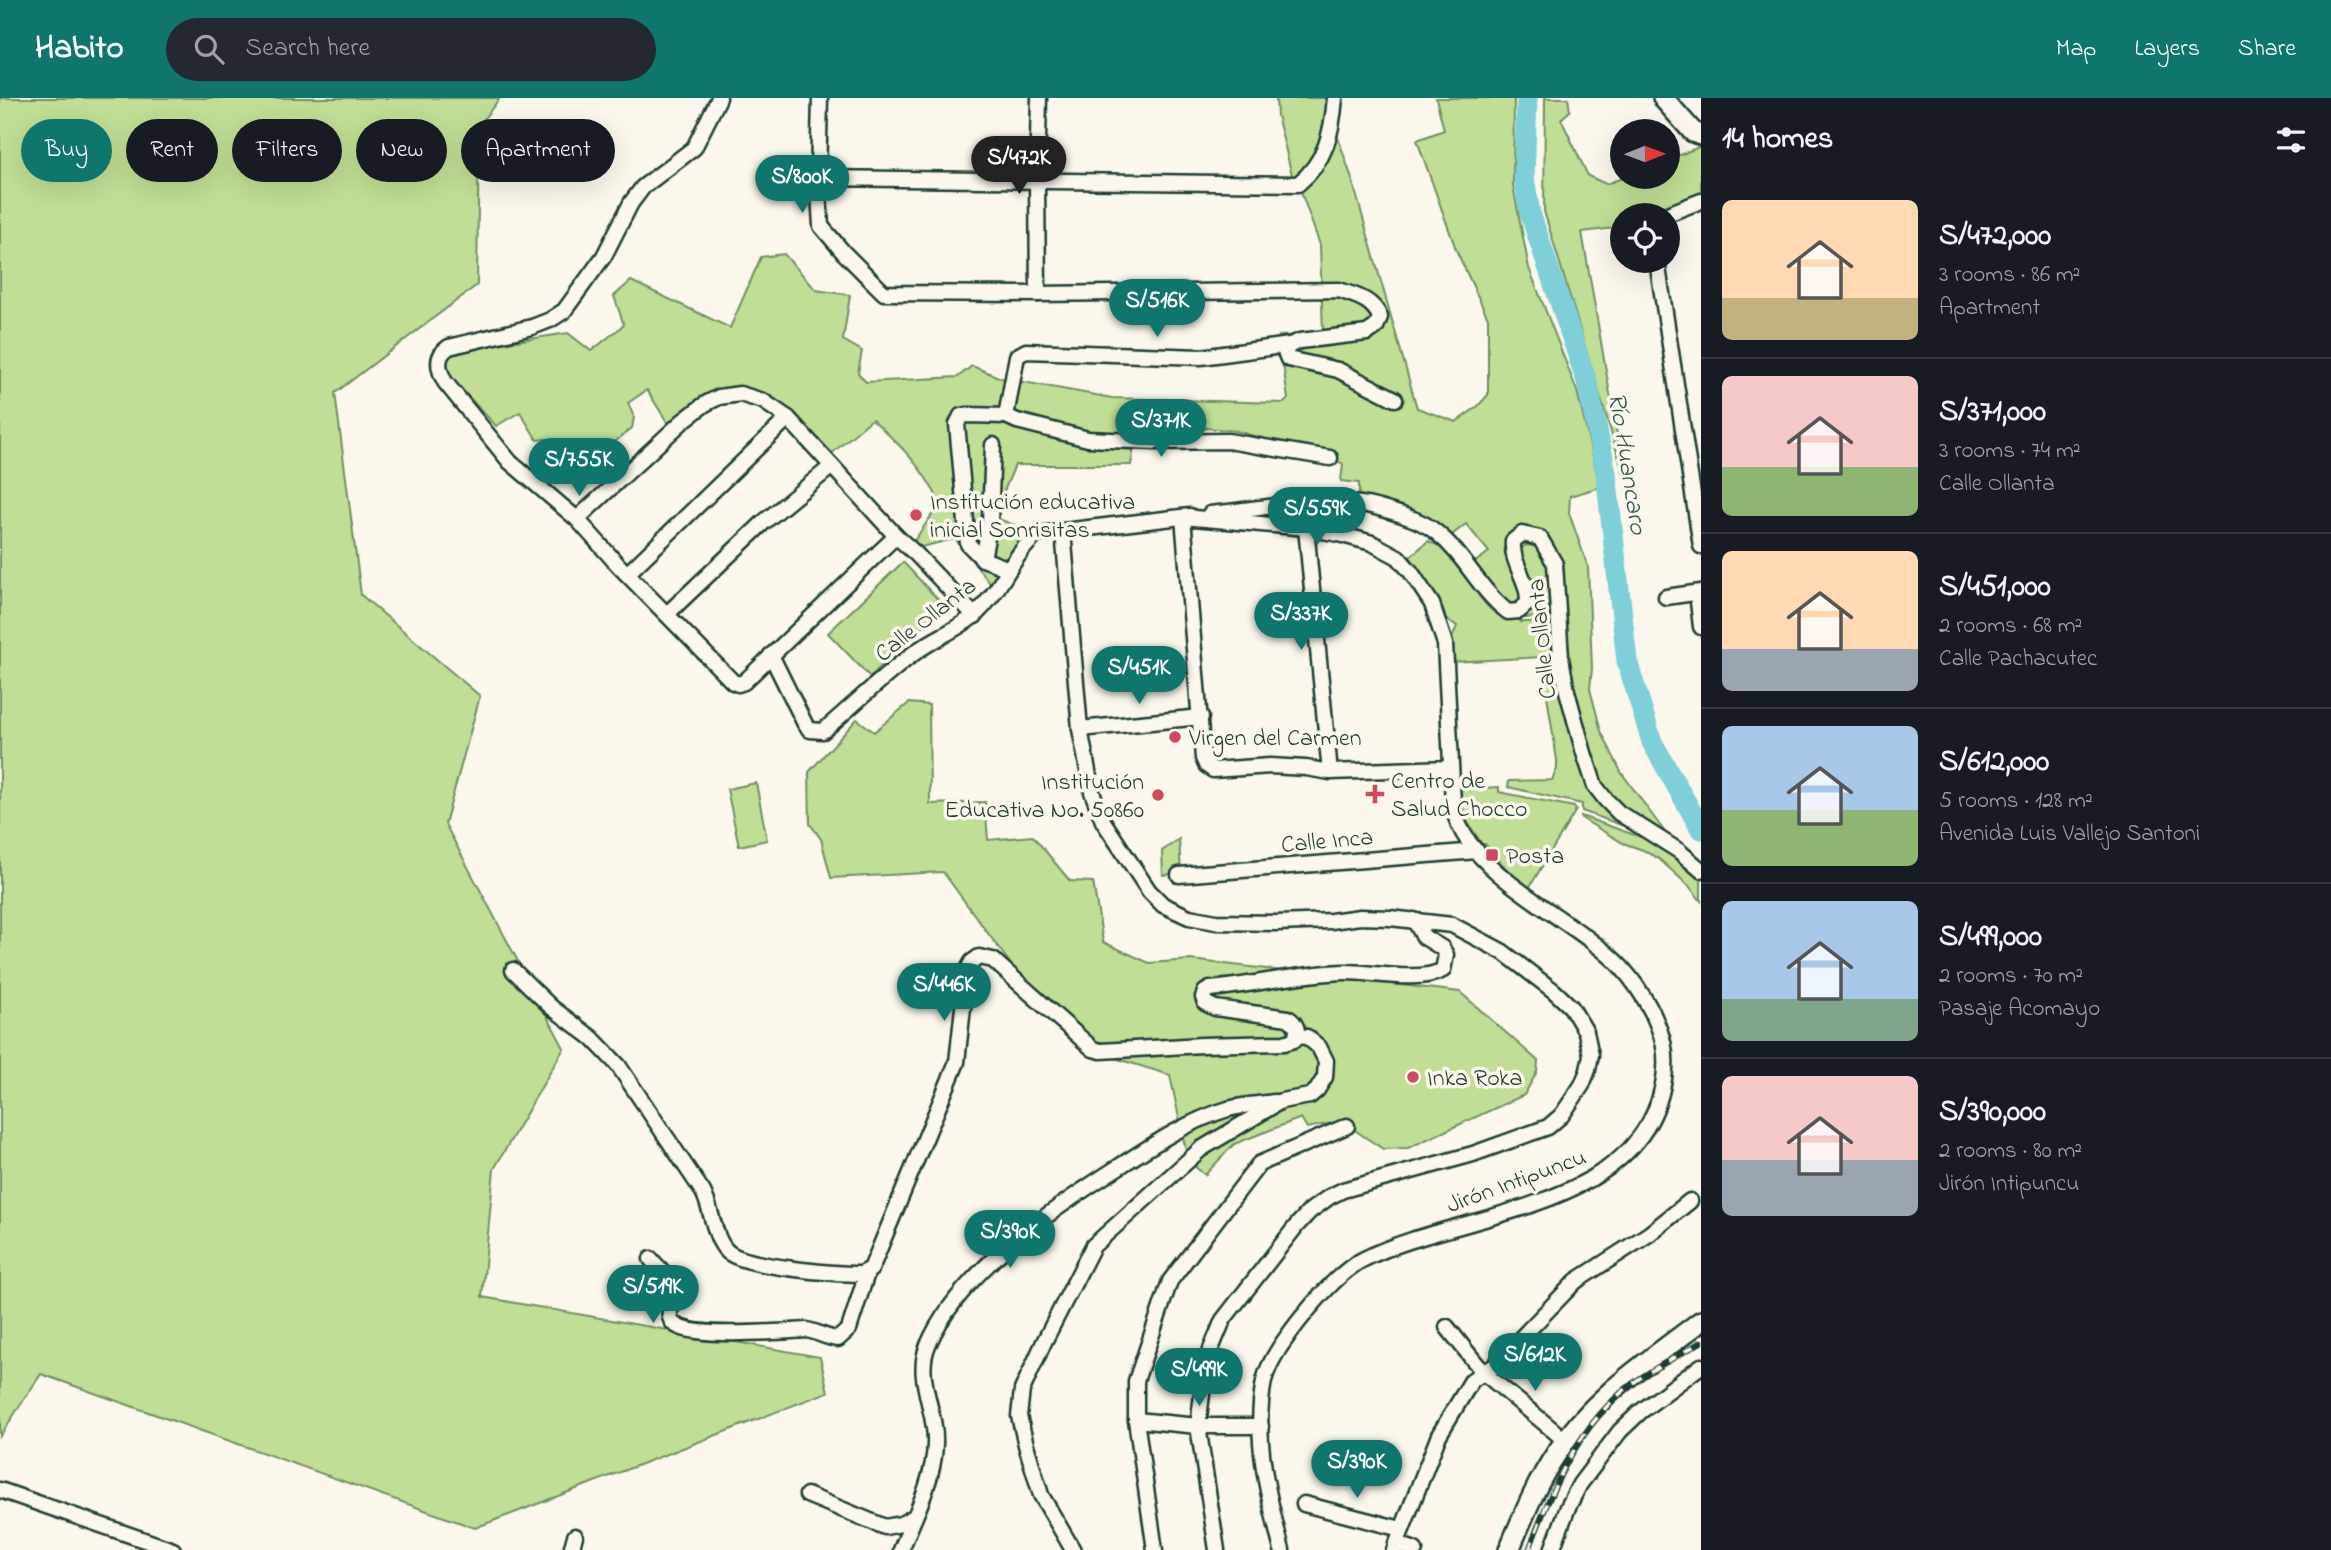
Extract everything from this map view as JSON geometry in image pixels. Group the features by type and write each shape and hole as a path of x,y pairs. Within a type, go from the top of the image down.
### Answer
{"street":[{"path":"719,98 694,148 643,187 631,203 604,256 564,311 532,327 449,347 440,357 439,369 445,382 510,462 576,519 728,680 738,684 744,682 896,536"},
{"path":"820,98 818,178 821,226 884,293 1038,294 1327,289 1360,297 1375,306 1380,317 1376,327 1367,333 1201,357 1026,351 1017,356 1006,416"},
{"path":"1038,294 1039,98"},
{"path":"818,178 1298,184 1319,163 1331,130 1335,98"},
{"path":"1663,98 1700,136"},
{"path":"1680,209 1701,201"},
{"path":"1659,273 1701,546"},
{"path":"1290,345 1285,352 1289,359 1338,370 1395,399"},
{"path":"576,519 683,421 712,400 740,394 763,401 788,418 896,536 975,616"},
{"path":"1009,569 983,559 968,544 957,424 961,416 1006,416 1088,439 1155,442 1228,440 1330,458"},
{"path":"627,574 788,418"},
{"path":"983,559 990,522 993,445"},
{"path":"667,614 764,522 832,466"},
{"name":"Calle Ollanta","path":"771,655 805,724 810,730 823,731 916,652 975,616 997,592 1026,544 1038,534 1326,502 1360,504 1410,518 1435,530 1462,556 1495,603 1508,612 1519,611 1528,603 1529,590 1512,555 1513,541 1522,534 1540,538 1555,564 1567,691 1595,786 1619,813 1679,851 1701,870"},
{"path":"1183,517 1203,758 1206,765 1213,770 1280,766 1330,772 1450,768"},
{"name":"Jirón Intipuncu","path":"1183,517 1306,528 1372,543 1398,557 1422,588 1437,615 1445,644 1450,768 1457,820 1477,851 1497,873 1589,939 1622,967 1645,1000 1663,1036 1665,1052 1664,1079 1650,1123 1609,1169 1593,1180 1546,1199 1397,1245 1362,1260 1319,1296 1287,1336 1265,1380 1261,1426 1266,1488 1282,1550"},
{"path":"1306,528 1330,772"},
{"path":"1063,531 1080,729 1092,792 1103,821 1149,891 1163,905 1189,917 1216,922 1318,922 1360,917 1452,925 1503,952 1554,991 1571,1007 1586,1032 1591,1055 1585,1077 1562,1115 1548,1127 1473,1154 1343,1190 1310,1211 1223,1320 1211,1349 1204,1378 1198,1426 1217,1550"},
{"path":"1666,597 1699,592 1701,627"},
{"path":"1080,729 1201,717"},
{"name":"Calle Inca","path":"1179,875 1477,851"},
{"path":"651,1259 674,1287 669,1315 673,1324 679,1328 708,1333 807,1330 817,1331 827,1338 838,1339 849,1329 867,1273 871,1269 957,1062 967,971 972,962 979,957 993,960 1093,1049 1101,1051 1284,1043 1294,1040 1297,1035 1296,1025 1288,1018 1214,1008 1205,1003 1205,992 1284,978 1345,972 1421,976 1436,974 1443,970 1446,955 1442,948 1424,937 1414,920"},
{"path":"513,970 551,1007 592,1038 618,1065 703,1192 716,1232 726,1251 766,1265 853,1275 867,1273"},
{"path":"901,1550 929,1476 935,1449 936,1427 922,1374 927,1347 950,1307 986,1268 1037,1221 1176,1130 1228,1109 1310,1096 1325,1077 1326,1061 1320,1047 1307,1037 1297,1035"},
{"path":"1073,1550 1041,1494 1019,1416 1022,1390 1044,1342 1093,1246 1201,1149 1281,1101"},
{"path":"1155,1550 1136,1420 1136,1381 1170,1281 1259,1164 1346,1126"},
{"path":"1397,1541 1439,1435 1472,1380 1493,1367 1576,1281 1649,1234 1690,1201"},
{"path":"1509,1550 1535,1490 1566,1441 1599,1401 1701,1321"},
{"path":"1447,1326 1483,1372 1566,1441"},
{"path":"1552,1550 1580,1484 1620,1431 1640,1412 1701,1367"},
{"path":"1136,1420 1198,1426 1261,1426"},
{"path":"0,1490 173,1550"},
{"path":"807,1495 885,1527 901,1524 914,1517"},
{"path":"1304,1504 1415,1550"}],"green space":[{"path":"0,98 500,98 484,119 461,119 461,182 478,182 477,285 335,393 361,595 480,696 445,824 564,1048 494,1169 482,1297 820,1357 828,1392 475,1528 41,1374 0,1436"},
{"path":"1276,98 1330,98 1320,149 1294,183 1277,115"},
{"path":"1436,98 1514,98 1513,186 1529,268 1577,391 1600,487 1570,496 1569,513 1588,567 1592,668 1590,689 1601,731 1621,772 1664,831 1623,807 1606,790 1594,770 1568,670 1562,571 1538,533 1508,542 1507,558 1521,592 1517,604 1508,605 1471,565 1489,552 1466,524 1448,538 1359,505 1359,483 1341,481 1343,464 1329,456 1236,431 1208,428 1164,432 1137,431 1131,465 1015,465 993,517 1026,529 998,576 990,583 955,539 908,550 940,503 911,458 872,419 830,455 805,429 743,396 704,403 669,425 647,390 628,403 634,417 632,428 580,470 547,439 537,440 520,412 496,426 450,377 446,367 446,356 459,350 568,333 591,351 624,325 614,296 631,281 730,328 761,257 784,254 816,290 850,295 843,340 862,351 858,373 866,382 958,377 972,366 1001,378 1112,398 1284,403 1288,399 1279,336 1323,334 1320,245 1301,192 1320,170 1335,129 1417,408 1456,422 1488,395 1488,318 1457,252 1417,140 1444,130"},
{"path":"1545,98 1568,98 1570,111 1561,119 1588,176 1606,184 1610,183 1610,189 1680,189 1680,155 1701,146 1701,193 1677,203 1610,203 1610,228 1582,232 1624,475 1544,211"},
{"path":"1428,541 1448,552 1478,595 1495,613 1506,618 1518,618 1520,622 1539,622 1546,640 1554,641 1566,713 1585,779 1589,787 1638,831 1582,811 1582,804 1508,787 1509,781 1552,780 1557,769 1541,657 1452,662 1449,646 1457,626 1438,614 1433,595 1410,557"},
{"path":"1526,545 1536,548 1544,556 1548,567 1553,596 1554,636 1550,634 1542,617 1523,618 1531,608 1535,592 1522,559 1521,549"},
{"path":"903,562 944,606 870,677 828,633"},
{"path":"909,703 929,705 930,804 985,802 988,840 1033,836 1070,881 1093,882 1103,942 1149,963 1191,960 1460,992 1538,1061 1537,1072 1524,1095 1408,1148 1383,1149 1353,1129 1347,1120 1307,1128 1301,1118 1234,1144 1205,1175 1188,1161 1170,1075 1105,1055 1023,981 943,872 831,878 821,839 810,824 809,772 857,719 874,732"},
{"path":"756,783 767,840 739,846 727,789"},
{"path":"1499,787 1499,792 1574,807 1576,810 1529,888 1482,844 1460,811 1459,789"},
{"path":"1581,816 1640,837 1645,834 1666,848 1701,880 1701,901 1689,886 1659,859 1623,843"},
{"path":"1179,839 1181,874 1179,883 1174,883 1173,874 1163,875 1162,851"}],"waterway":[{"name":"Río Huancaro","path":"1527,98 1524,178 1530,213 1587,382 1606,473 1627,661 1652,742 1701,829"}],"railway":[{"path":"1529,1550 1557,1481 1596,1419 1632,1384 1701,1342"}],"place":[{"name":"Institución educativa inicial Sonrisitas","path":"916,515"},
{"name":"Virgen del Carmen","path":"1175,737"},
{"name":"Centro de Salud Chocco","path":"1375,794"},
{"name":"Institución Educativa No. 50860","path":"1158,795"},
{"name":"Posta","path":"1492,855"},
{"name":"Inka Roka","path":"1413,1077"}]}
